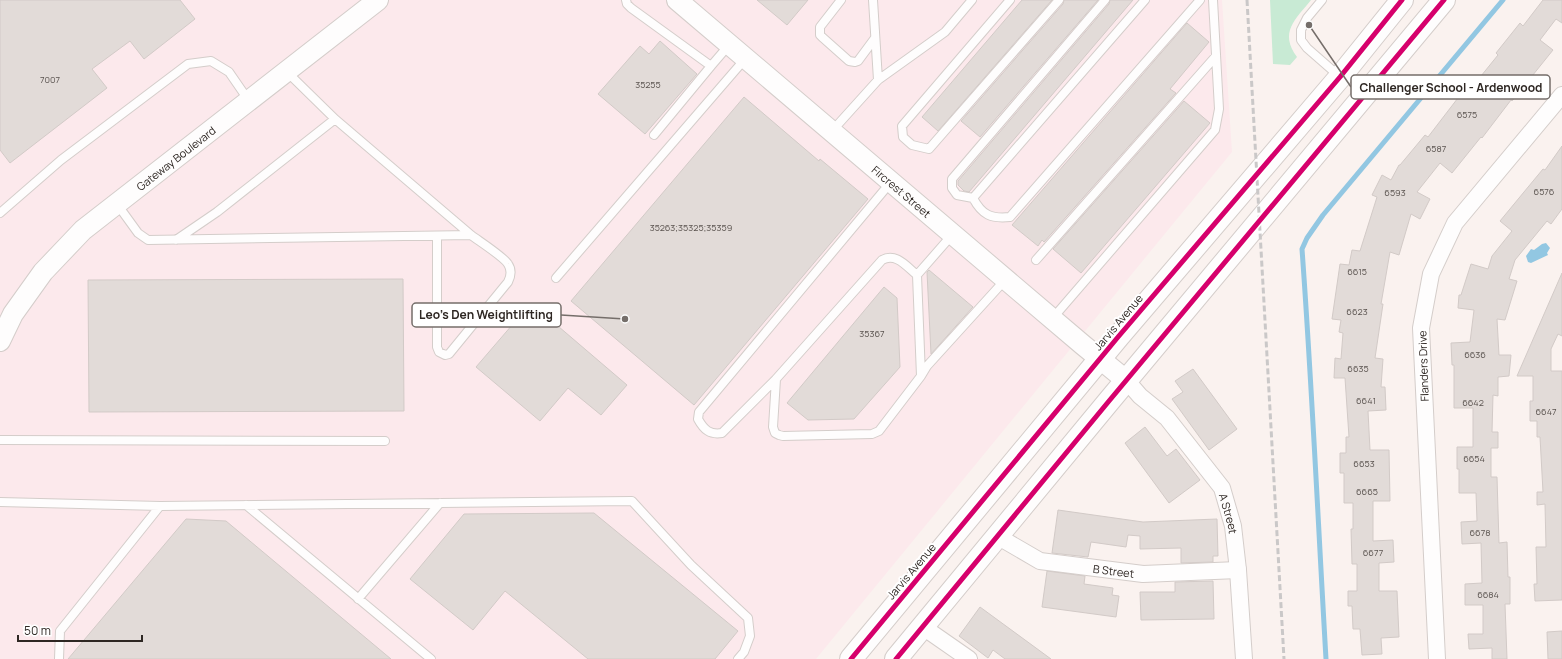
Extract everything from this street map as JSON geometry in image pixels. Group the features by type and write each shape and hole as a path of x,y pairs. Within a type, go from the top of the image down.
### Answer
{"main road":[{"name":"Jarvis Avenue","path":"851,659 1100,359 1340,77 1402,0"},
{"path":"896,659 1444,0"}],"street":[{"name":"Fircrest Street","path":"677,0 1127,381"},
{"name":"Gateway Boulevard","path":"0,341 13,314 43,272 83,230 249,102 375,1"},
{"name":"Flanders Drive","path":"1437,659 1421,328 1431,274 1455,223 1562,94"},
{"name":"A Street","path":"1127,381 1140,396 1167,418 1222,488 1233,526 1238,570 1244,659"},
{"name":"B Street","path":"997,536 1040,561 1143,574 1238,570"},
{"path":"923,627 969,659"}],"lane":[{"path":"626,0 627,4 631,8 711,66"},
{"path":"841,0 820,28 820,35 852,62 858,61 876,38"},
{"path":"873,0 878,80"},
{"path":"832,131 878,80 946,32 972,0"},
{"path":"1010,0 902,126 903,137 912,145 929,149 1059,0"},
{"path":"973,198 958,195 952,188 952,179 1105,0"},
{"path":"973,198 1145,0"},
{"path":"973,198 978,208 994,219 1010,217 1200,0"},
{"path":"1052,319 1215,130 1219,109 1213,0"},
{"path":"1322,0 1307,18 1301,30 1301,40 1307,48 1340,77"},
{"path":"654,135 729,45"},
{"path":"1036,260 1216,56"},
{"path":"556,278 746,58"},
{"path":"0,213 61,160 188,64 211,61 229,72 249,102"},
{"path":"287,72 335,119 471,235 508,263 511,273 508,282 449,354 445,355 439,352 437,347 437,236"},
{"path":"175,241 217,212 335,119"},
{"path":"891,182 699,412 698,419 707,432 711,434 722,433 776,379 886,257 897,259 917,275"},
{"path":"117,204 138,233 148,240 175,241 471,235"},
{"path":"921,376 917,275 953,234"},
{"path":"776,379 774,432 778,436 876,433 921,376 927,366 1006,279"},
{"path":"0,440 385,441"},
{"path":"0,502 160,506 632,501 691,565 748,618 750,636 744,652 738,659"},
{"path":"358,599 440,503"},
{"path":"246,505 431,659"},
{"path":"58,659 60,631 160,506"}],"shaded area":[{"path":"0,0 1222,0 1232,152 816,659 0,659"}],"green space":[{"path":"1270,0 1311,0 1295,20 1289,33 1289,40 1297,57 1290,65 1273,64"}],"water":[{"path":"1546,243 1550,248 1547,253 1548,255 1531,263 1528,262 1526,256 1531,249 1534,250"}],"building":[{"path":"0,0 180,0 195,19 144,59 130,41 92,69 107,88 10,163 0,150"},
{"path":"757,0 808,0 787,25"},
{"path":"1022,0 1052,0 938,131 922,117"},
{"path":"1064,0 1098,0 980,137 961,121 1063,4"},
{"path":"1110,0 1133,0 969,192 964,191 958,185 958,181 1109,4"},
{"path":"1543,0 1562,0 1562,23 1556,19 1540,40 1553,50 1452,173 1440,163 1417,192 1430,199 1420,219 1411,214 1399,255 1390,252 1381,304 1383,304 1375,358 1383,359 1381,387 1385,387 1386,410 1368,411 1370,450 1389,450 1390,501 1373,501 1373,541 1393,540 1394,562 1379,563 1379,591 1397,591 1399,637 1381,638 1382,654 1362,655 1360,629 1353,629 1352,606 1348,606 1348,591 1357,591 1357,564 1352,564 1351,529 1353,529 1353,503 1344,503 1344,473 1340,473 1340,453 1346,453 1346,437 1349,437 1345,378 1334,378 1335,358 1341,359 1343,333 1339,332 1341,320 1332,319 1340,264 1349,265 1352,250 1360,251 1377,197 1372,195 1382,175 1391,180 1399,165 1425,135 1428,137 1461,94 1464,97 1498,55 1496,53 1520,23 1523,26"},
{"path":"1187,23 1209,42 1170,89 1176,93 1044,242 1042,240 1038,246 1012,225"},
{"path":"660,41 697,74 645,134 598,94 640,46 649,54"},
{"path":"744,97 819,161 820,159 868,199 694,405 571,301"},
{"path":"1184,101 1210,123 1081,273 1053,249"},
{"path":"1562,146 1562,209 1551,224 1547,221 1515,260 1509,279 1517,281 1505,320 1497,319 1499,355 1511,355 1509,376 1498,377 1498,396 1493,395 1492,432 1498,432 1498,448 1491,448 1491,477 1497,477 1499,543 1507,542 1508,577 1510,577 1510,604 1505,604 1507,659 1492,659 1492,648 1469,649 1468,634 1483,634 1483,605 1465,605 1465,584 1482,583 1481,543 1462,544 1461,522 1477,521 1476,493 1459,493 1459,469 1457,469 1457,447 1473,447 1473,408 1454,408 1454,365 1452,365 1451,343 1470,342 1474,310 1458,308 1459,295 1461,295 1471,264 1488,269 1492,256 1512,231 1500,221 1543,169 1545,170"},
{"path":"929,270 973,307 931,354 927,272"},
{"path":"1562,273 1562,336 1558,334 1551,349 1551,371 1562,371 1562,600 1535,601 1534,584 1537,584 1536,547 1546,547 1545,504 1537,505 1537,492 1543,492 1540,437 1537,437 1537,421 1530,421 1530,401 1533,401 1533,376 1517,376"},
{"path":"403,279 404,411 89,412 88,280"},
{"path":"884,287 897,298 900,367 854,419 808,420 787,403"},
{"path":"531,303 627,385 601,415 568,388 540,421 476,367"},
{"path":"1193,369 1237,429 1209,450 1172,399 1183,392 1175,381"},
{"path":"1145,427 1167,456 1176,449 1200,480 1169,503 1125,443"},
{"path":"1058,510 1143,522 1217,519 1218,556 1213,556 1213,562 1181,563 1181,548 1140,549 1140,536 1128,535 1126,547 1091,542 1088,557 1052,553"},
{"path":"594,513 738,631 715,659 588,659 505,591 473,630 410,579 464,514"},
{"path":"186,519 226,521 391,659 68,659"},
{"path":"1047,571 1085,576 1084,584 1113,588 1112,595 1119,596 1116,617 1042,607"},
{"path":"1213,581 1214,619 1141,620 1140,592 1175,592 1175,582"},
{"path":"980,607 1051,659 1005,659 993,650 988,658 959,636"},
{"path":"1562,631 1562,659 1548,659 1547,632"}],"waterway":[{"path":"1326,659 1302,249 1307,238 1323,215 1503,0"}],"railway":[{"path":"1247,0 1284,659"}],"cycle path":[{"path":"851,659 1118,337 1340,77 1402,0"},
{"path":"896,659 1444,0"}],"place":[{"name":"Challenger School - Ardenwood","path":"1309,25"},
{"name":"Leo's Den Weightlifting","path":"625,319"}]}
